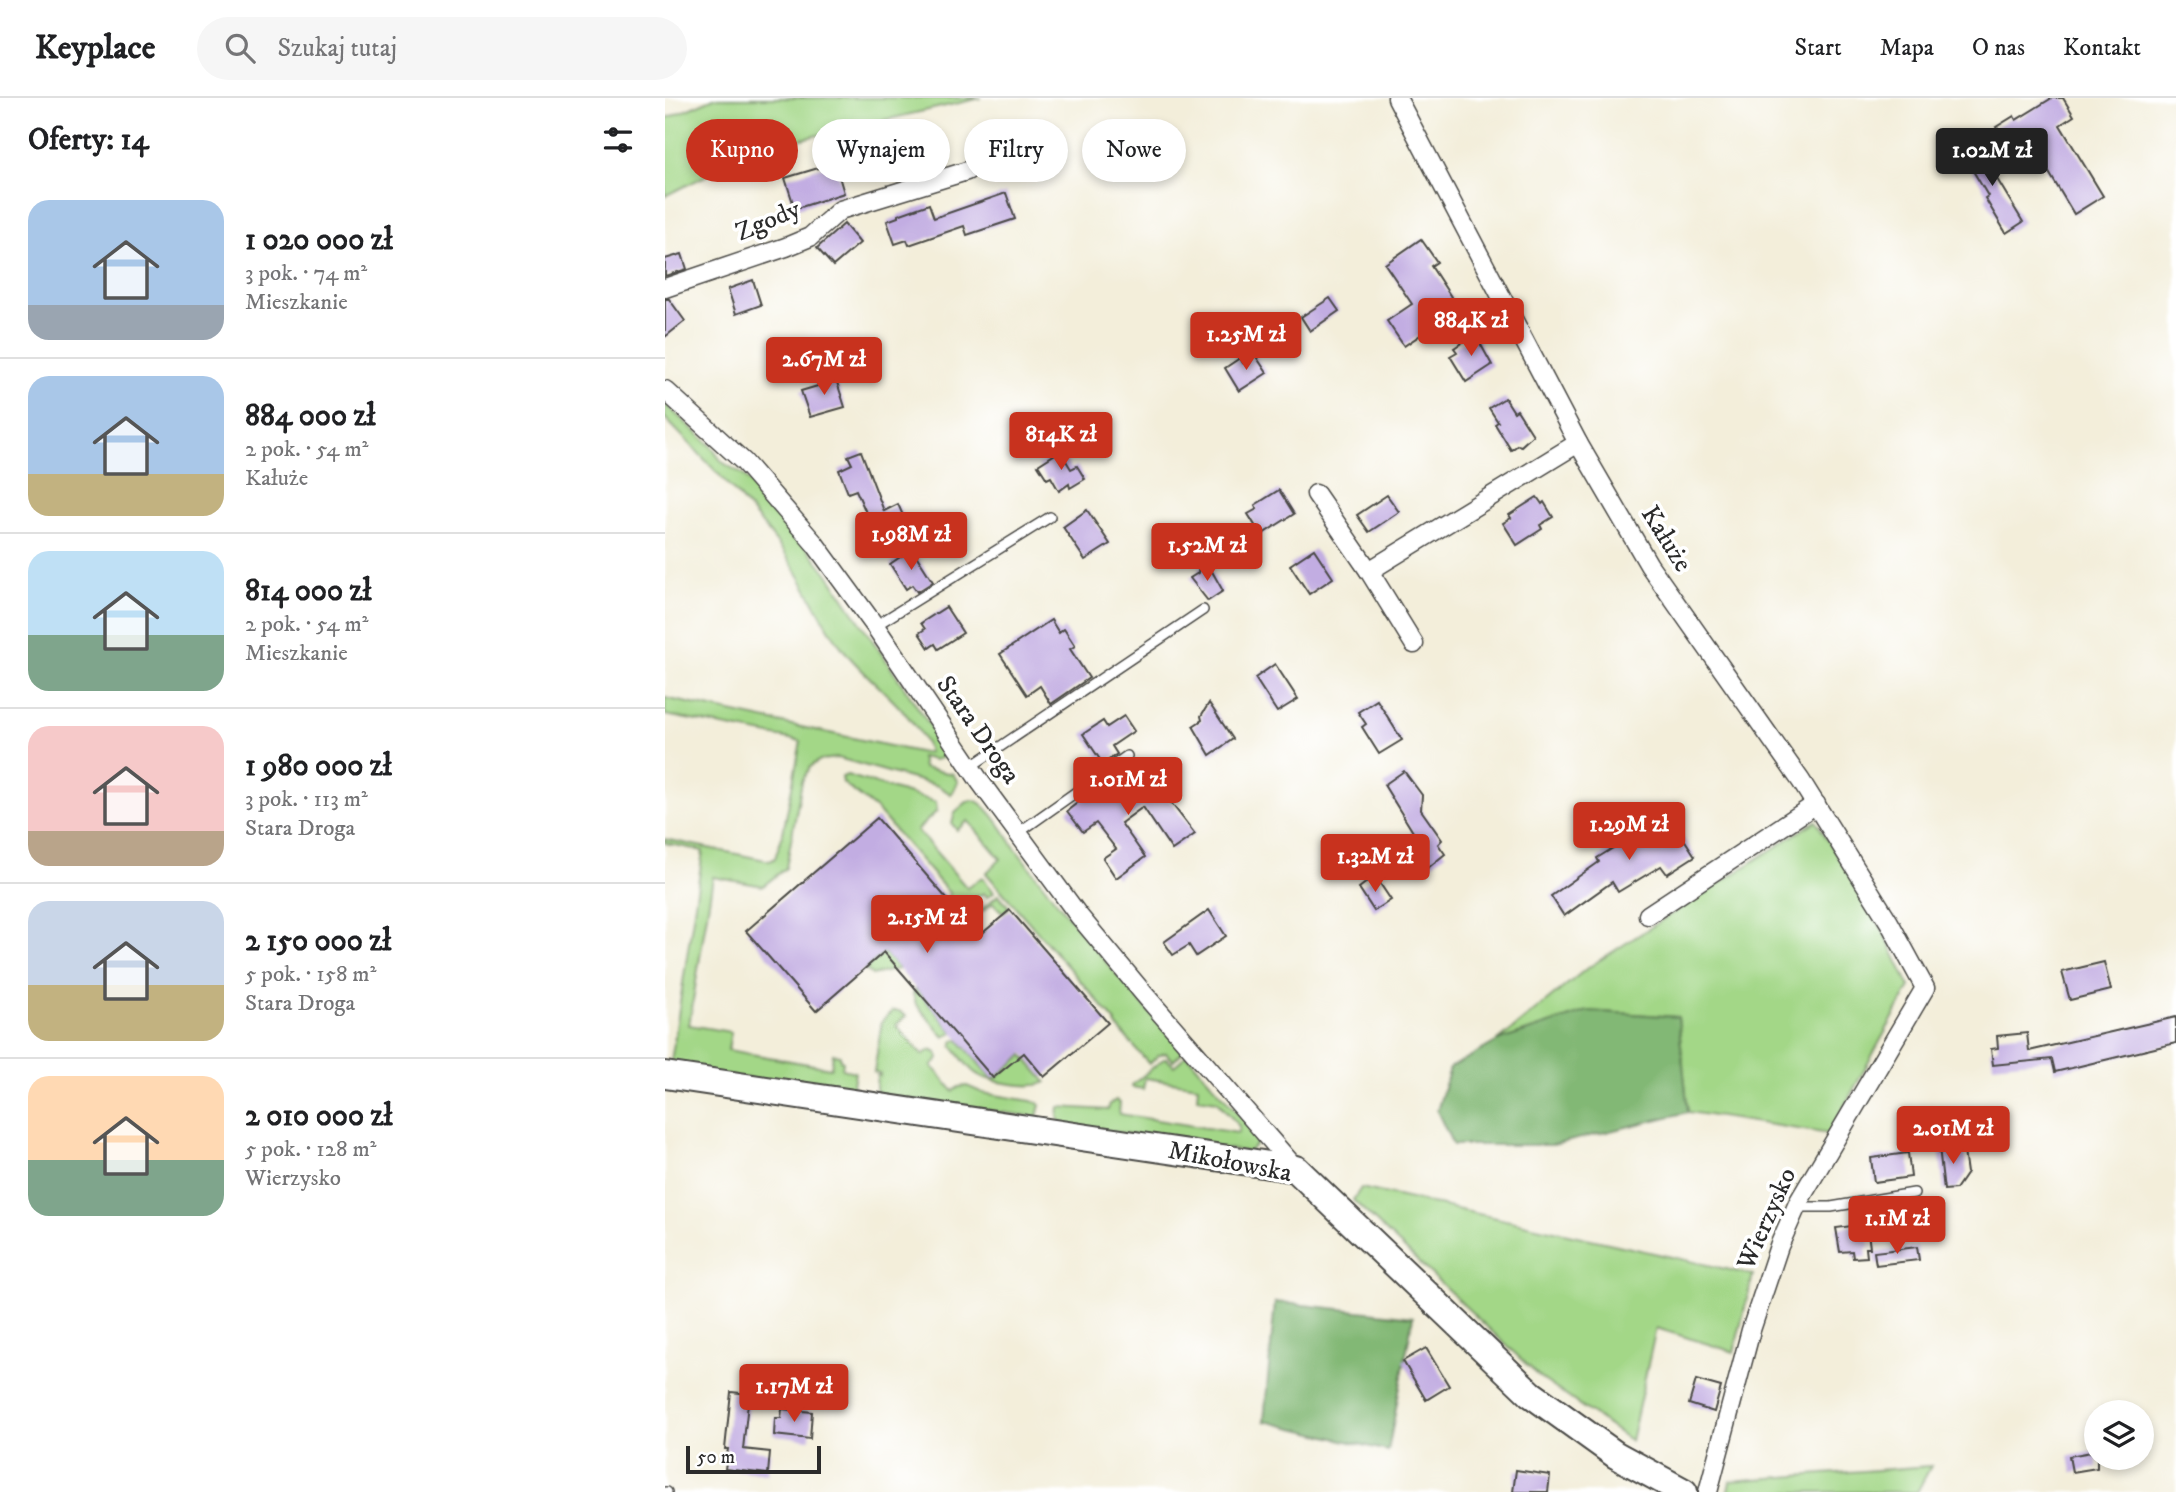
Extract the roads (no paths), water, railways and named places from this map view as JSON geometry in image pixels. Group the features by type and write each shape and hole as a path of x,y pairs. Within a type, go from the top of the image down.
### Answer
{"street":[{"name":"Kałuże","path":"1397,98 1578,443 1649,565 1816,804 1889,922 1925,988"},
{"name":"Zgody","path":"665,288 786,247 810,236 839,210 964,172"},
{"name":"Stara Droga","path":"665,390 744,462 815,544 970,767 1079,916 1296,1169"},
{"path":"1369,571 1578,443"},
{"path":"1316,494 1369,571 1414,644"},
{"path":"1647,915 1816,804"},
{"name":"Wierzysko","path":"1708,1492 1751,1330 1779,1246 1799,1201 1925,988"},
{"name":"Mikołowska","path":"665,1075 1296,1169 1531,1394 1616,1455 1684,1492"}],"lane":[{"path":"874,626 1051,517"},
{"path":"970,767 1203,610"},
{"path":"1017,833 1127,756"},
{"path":"1799,1201 1804,1207 1831,1207 1914,1194"}]}
